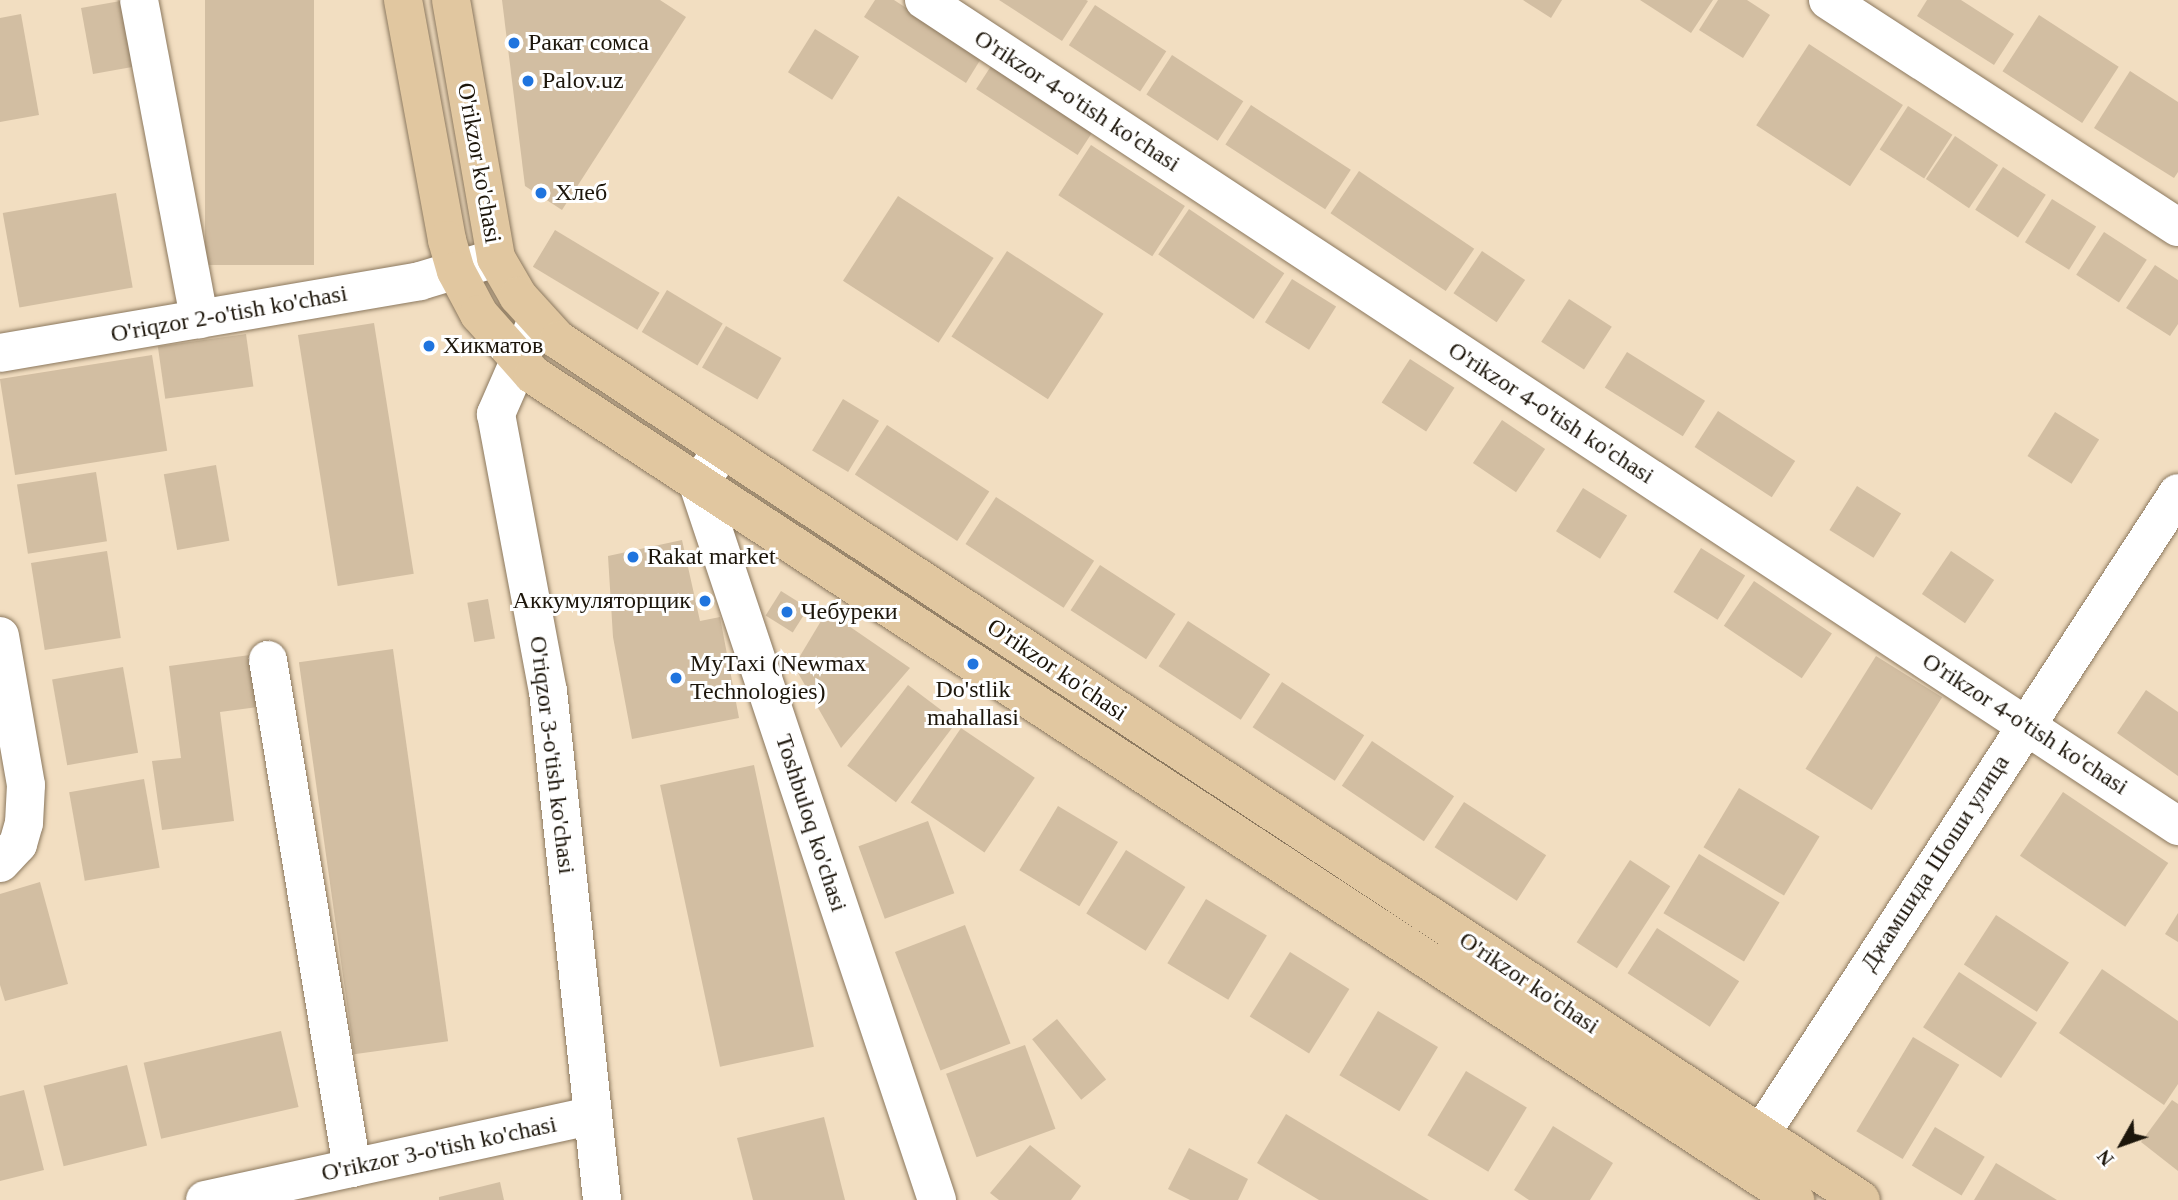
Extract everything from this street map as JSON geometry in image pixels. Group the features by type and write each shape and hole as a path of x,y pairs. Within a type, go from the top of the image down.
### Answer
{"main road":[{"name":"O'rikzor ko'chasi","path":"403,0 447,240 456,271 479,314 519,362 569,399 698,484 1750,1150 1861,1200"},
{"name":"O'rikzor ko'chasi","path":"451,0 496,258 518,296 558,340 1750,1150 1795,1200"}],"street":[{"path":"139,0 199,319"},
{"name":"O'rikzor 4-o'tish ko'chasi","path":"923,0 2178,826"},
{"path":"1828,0 2178,228"},
{"name":"O'riqzor 2-o'tish ko'chasi","path":"0,353 420,282 496,258"},
{"name":"O'riqzor 3-o'tish ko'chasi","path":"537,320 496,414 548,691 602,1200"},
{"path":"698,484 722,450"},
{"name":"Toshbuloq ko'chasi","path":"698,484 937,1200"},
{"name":"Джамшида Шоши улица","path":"1750,1150 2025,724 2178,493"},
{"path":"0,636 26,785 24,823 18,844 0,863"},
{"path":"268,660 352,1168"},
{"name":"O'rikzor 3-o'tish ko'chasi","path":"205,1200 591,1116"}],"building":[{"path":"126,0 149,64 93,74 81,8"},
{"path":"205,0 314,0 314,265 205,265"},
{"path":"502,0 660,0 686,17 562,210 525,186"},
{"path":"875,0 894,0 982,57 966,83 864,17"},
{"path":"999,0 1086,0 1088,1 1062,41"},
{"path":"1523,0 1562,0 1551,18"},
{"path":"1640,0 1713,0 1691,33"},
{"path":"1718,0 1747,0 1770,15 1743,58 1699,30"},
{"path":"1927,0 1961,0 2014,34 1994,65 1917,16"},
{"path":"1095,5 1166,51 1140,92 1069,45"},
{"path":"21,14 39,115 0,122 0,18"},
{"path":"2039,15 2119,67 2082,123 2003,71"},
{"path":"815,29 859,57 832,100 788,72"},
{"path":"1809,44 1903,105 1850,186 1756,125"},
{"path":"1172,55 1243,101 1218,141 1146,94"},
{"path":"993,63 1094,129 1078,155 976,89"},
{"path":"2130,71 2178,102 2178,172 2174,178 2094,128"},
{"path":"1251,105 1351,170 1325,209 1225,144"},
{"path":"1908,106 1952,135 1924,178 1880,150"},
{"path":"1955,136 1998,165 1969,208 1926,179"},
{"path":"1091,145 1185,206 1152,256 1058,195"},
{"path":"2003,167 2046,195 2018,238 1975,210"},
{"path":"1359,171 1474,249 1446,291 1330,213"},
{"path":"116,193 133,288 19,308 3,213"},
{"path":"898,196 994,258 939,343 843,281"},
{"path":"2052,199 2096,227 2069,270 2025,242"},
{"path":"1189,209 1284,273 1254,319 1158,255"},
{"path":"555,230 660,293 637,330 533,267"},
{"path":"2104,232 2147,260 2119,303 2076,275"},
{"path":"1007,251 1103,314 1048,399 951,337"},
{"path":"1482,251 1525,280 1497,322 1453,293"},
{"path":"2155,265 2178,280 2178,324 2170,336 2126,308"},
{"path":"1292,279 1336,307 1309,350 1265,322"},
{"path":"667,290 723,323 697,365 642,332"},
{"path":"1569,299 1612,327 1584,370 1541,342"},
{"path":"374,323 414,574 338,586 298,335"},
{"path":"726,326 781,358 757,400 702,368"},
{"path":"246,334 253,386 165,399 158,346"},
{"path":"1627,352 1705,401 1683,436 1605,388"},
{"path":"152,355 167,451 15,475 0,379"},
{"path":"1410,359 1454,388 1426,431 1382,403"},
{"path":"843,399 879,421 848,472 812,450"},
{"path":"1718,411 1795,461 1772,497 1695,447"},
{"path":"2055,412 2099,440 2072,484 2027,456"},
{"path":"1502,420 1545,449 1516,492 1473,463"},
{"path":"887,425 989,491 957,541 855,474"},
{"path":"216,465 229,541 177,550 164,474"},
{"path":"96,472 107,541 28,554 17,485"},
{"path":"1857,486 1901,514 1874,558 1829,530"},
{"path":"1583,488 1627,516 1600,559 1556,531"},
{"path":"996,497 1094,561 1064,608 966,544"},
{"path":"682,540 700,621 720,617 739,718 632,739 613,637 608,556"},
{"path":"1701,548 1745,576 1718,620 1673,592"},
{"path":"107,551 121,638 45,650 31,563"},
{"path":"1951,551 1994,580 1965,623 1922,594"},
{"path":"1100,565 1175,614 1146,659 1071,610"},
{"path":"1754,581 1832,634 1802,678 1724,626"},
{"name":"Чебуреки","path":"781,591 808,608 793,633 766,616"},
{"path":"488,599 495,638 474,642 467,603"},
{"path":"827,611 910,668 841,748 794,666"},
{"path":"1188,621 1270,674 1241,720 1159,666"},
{"path":"393,649 448,1041 354,1054 299,662"},
{"path":"250,655 257,707 220,712 234,821 162,830 152,761 181,758 169,666"},
{"path":"1876,656 1942,697 1872,810 1806,769"},
{"path":"123,667 138,753 67,765 52,680"},
{"path":"1282,682 1364,735 1335,781 1253,727"},
{"path":"908,685 957,722 896,802 847,766"},
{"path":"2146,690 2178,712 2178,776 2117,733"},
{"path":"961,728 1035,778 984,852 911,803"},
{"path":"1372,741 1454,796 1424,841 1342,786"},
{"path":"754,765 814,1047 720,1067 660,785"},
{"path":"144,779 160,868 85,881 69,792"},
{"path":"1739,788 1820,836 1784,896 1703,847"},
{"path":"2063,792 2168,863 2125,927 2020,856"},
{"path":"1464,802 1546,855 1517,901 1435,847"},
{"path":"1058,806 1118,842 1079,906 1019,870"},
{"path":"928,821 954,893 885,919 858,846"},
{"path":"1126,850 1185,887 1146,951 1086,914"},
{"path":"1699,854 1780,902 1744,962 1663,913"},
{"path":"1630,860 1670,886 1617,968 1577,942"},
{"path":"40,882 68,984 5,1001 0,985 0,894"},
{"path":"1206,899 1267,936 1228,1000 1167,963"},
{"path":"2178,913 2178,942 2165,934"},
{"path":"1996,915 2069,962 2037,1012 1964,964"},
{"path":"965,925 1011,1044 940,1070 895,952"},
{"path":"1657,928 1739,981 1710,1027 1628,973"},
{"path":"1290,952 1349,989 1309,1054 1250,1016"},
{"path":"2102,969 2178,1021 2178,1084 2164,1105 2059,1033"},
{"path":"1959,972 2037,1023 2001,1078 1923,1027"},
{"path":"1378,1011 1438,1047 1399,1111 1339,1075"},
{"path":"1057,1019 1106,1080 1081,1100 1032,1039"},
{"path":"281,1031 299,1107 161,1139 144,1063"},
{"path":"1913,1037 1959,1065 1903,1159 1856,1131"},
{"path":"1025,1045 1055,1129 977,1157 946,1074"},
{"path":"127,1065 147,1146 64,1166 44,1086"},
{"path":"1466,1071 1527,1108 1488,1172 1427,1135"},
{"path":"24,1090 44,1170 0,1181 0,1096"},
{"path":"2172,1100 2178,1104 2178,1171 2141,1142"},
{"path":"1286,1114 1429,1200 1319,1200 1257,1163"},
{"path":"824,1117 845,1200 753,1200 737,1138"},
{"path":"1553,1126 1613,1163 1590,1200 1529,1200 1514,1190"},
{"path":"1935,1127 1985,1157 1962,1195 1912,1166"},
{"path":"1030,1145 1081,1186 1071,1200 999,1200 990,1193"},
{"path":"1189,1148 1248,1179 1238,1200 1190,1200 1168,1189"},
{"path":"1996,1163 2057,1200 1974,1200"},
{"path":"500,1182 504,1200 439,1200 439,1197"}],"place":[{"name":"Ракат сомса","path":"514,43"},
{"name":"Palov.uz","path":"528,81"},
{"name":"Хлеб","path":"541,193"},
{"name":"Хикматов","path":"429,346"},
{"name":"Rakat market","path":"633,557"},
{"name":"Аккумуляторщик","path":"705,601"},
{"name":"Чебуреки","path":"787,612"},
{"name":"Do'stlik mahallasi","path":"973,664"},
{"name":"MyTaxi (Newmax Technologies)","path":"676,678"}]}
